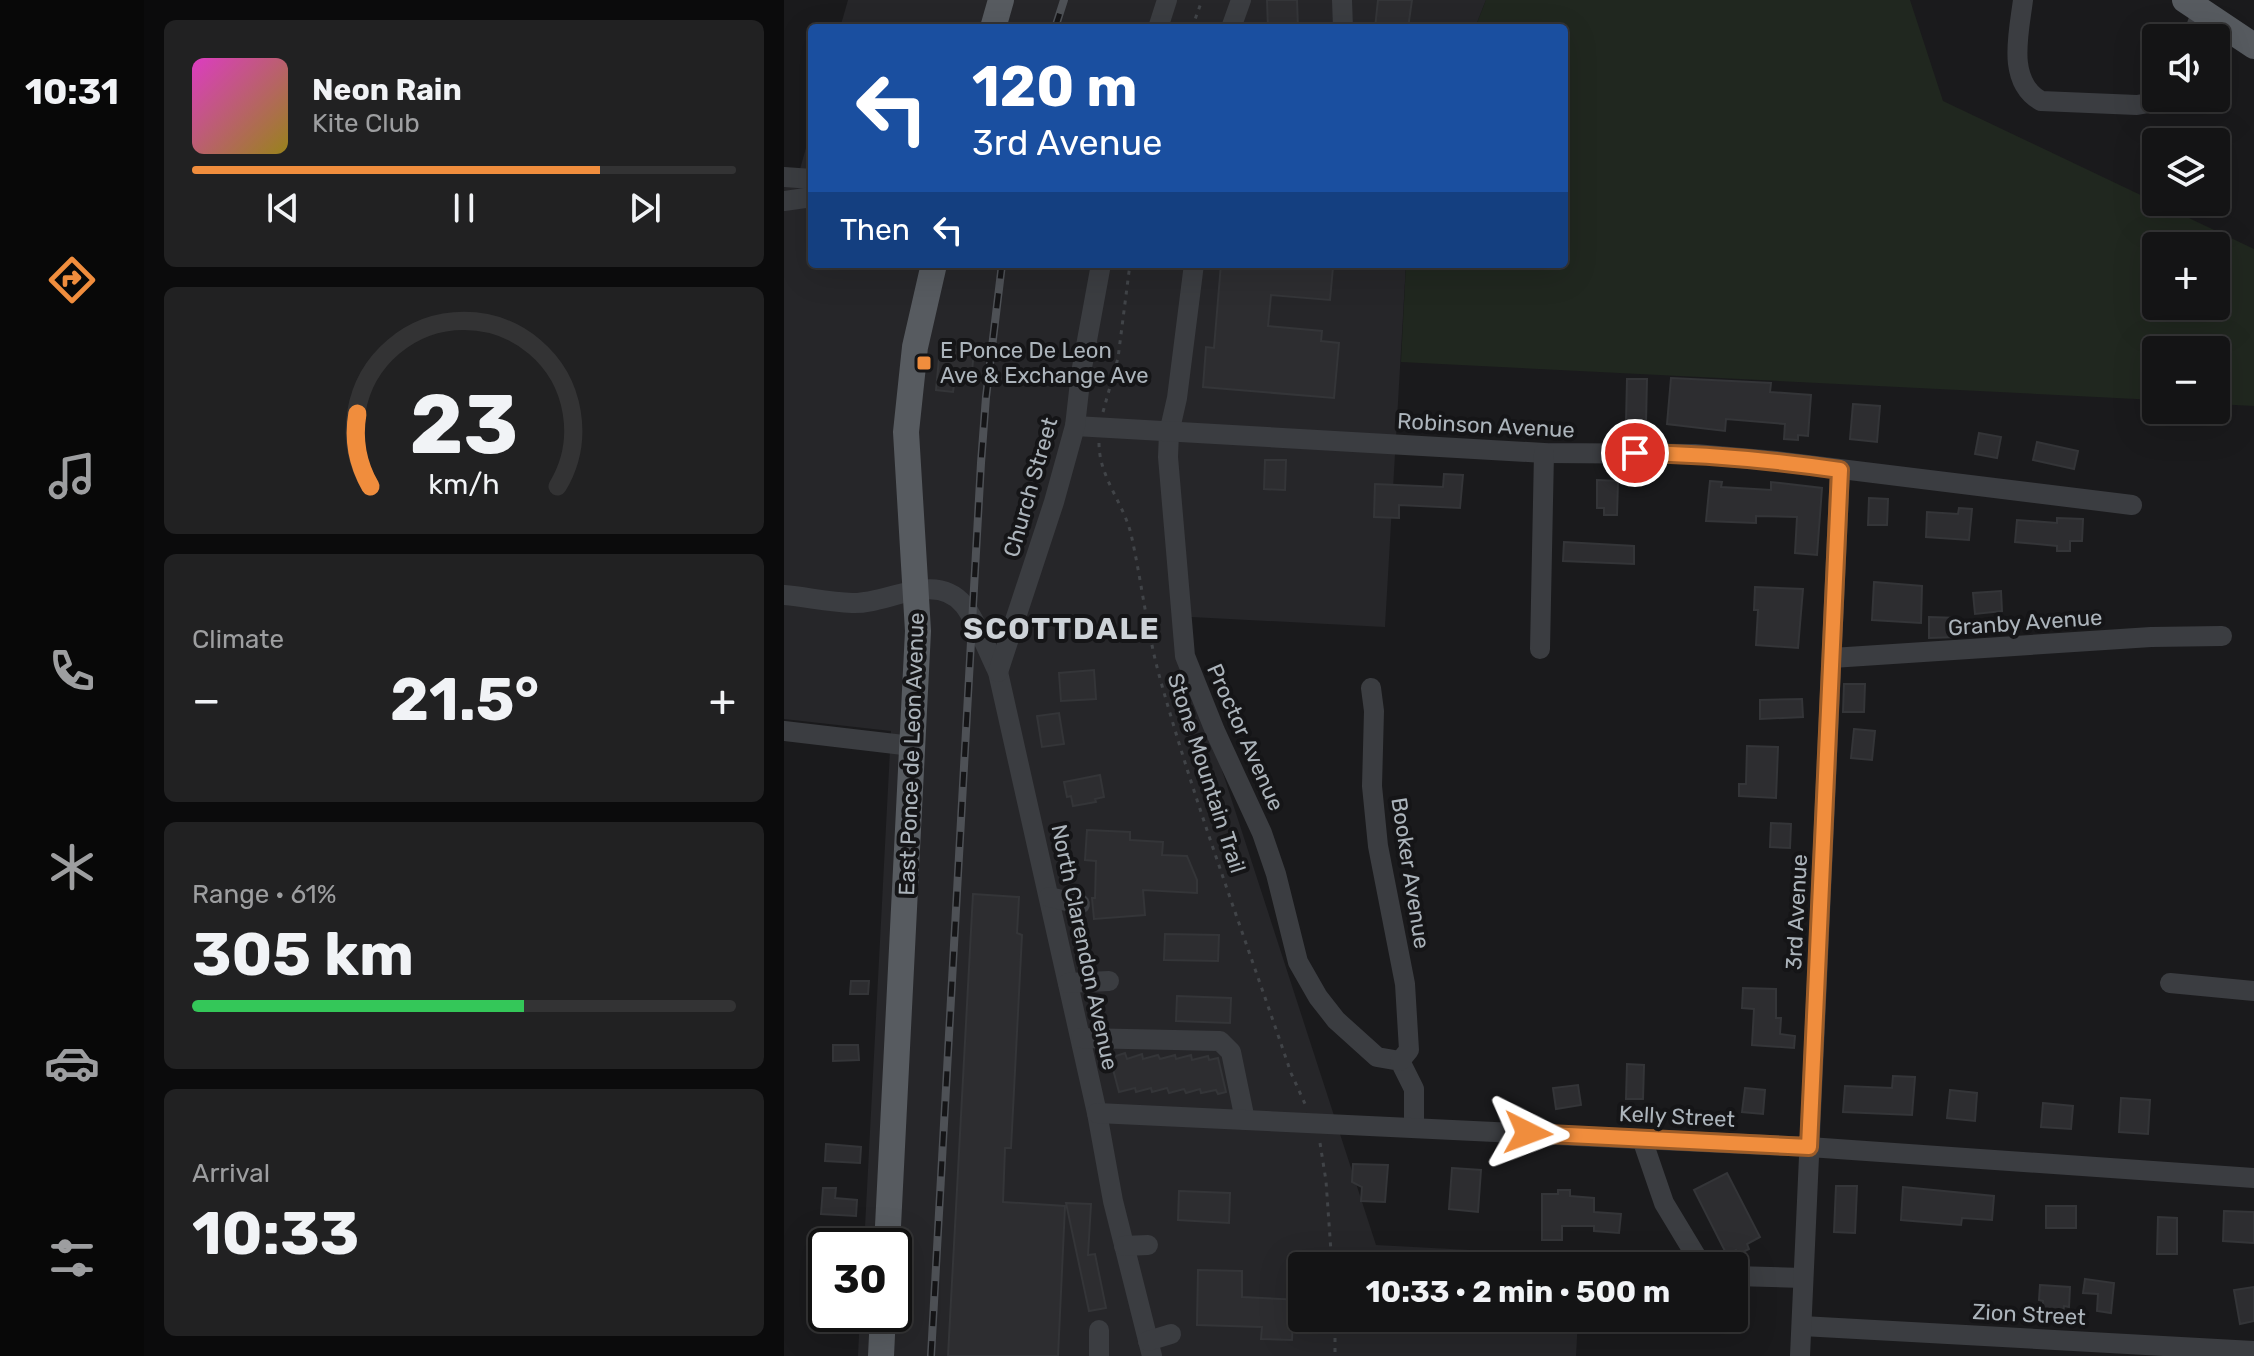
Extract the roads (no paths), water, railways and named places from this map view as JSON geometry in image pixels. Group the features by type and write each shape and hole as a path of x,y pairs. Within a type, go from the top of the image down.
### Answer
{"main road":[{"path":"994,24 1001,0"},
{"path":"2193,6 2254,46"},
{"name":"East Ponce de Leon Avenue","path":"888,1228 918,631 906,432 915,347 933,268"},
{"path":"881,1356 882,1332"}],"street":[{"path":"1159,24 1167,0"},
{"path":"1232,24 1241,0"},
{"path":"1342,0 1343,24"},
{"path":"2023,0 2018,60 2024,87 2041,101 2142,104"},
{"path":"784,177 808,179"},
{"path":"784,201 808,198"},
{"name":"Church Street","path":"998,672 1054,502 1075,426 1100,268"},
{"name":"Proctor Avenue","path":"1193,268 1168,457 1185,656 1215,731 1262,833 1276,874 1298,962 1318,997 1336,1020 1377,1057 1400,1061"},
{"name":"Robinson Avenue","path":"1075,426 1544,453 1695,454 1776,461 2132,505"},
{"path":"1540,649 1544,453"},
{"name":"3rd Avenue","path":"1800,1356 1840,470"},
{"name":"North Clarendon Avenue","path":"917,591 935,590 952,595 965,606 998,672 1081,1038 1124,1246 1150,1349"},
{"path":"784,595 855,604 917,591"},
{"name":"Granby Avenue","path":"1832,658 2151,637 2222,636"},
{"name":"Booker Avenue","path":"1371,688 1374,711 1372,786 1378,846 1405,984 1409,1050 1400,1061"},
{"path":"784,731 912,746"},
{"path":"1049,897 1080,904"},
{"path":"1068,983 1109,981"},
{"path":"2170,983 2254,991"},
{"path":"1081,1038 1220,1041 1231,1052 1245,1120"},
{"path":"1400,1061 1414,1089 1414,1127"},
{"name":"Kelly Street","path":"1097,1113 1809,1147 2254,1178"},
{"path":"1642,1139 1664,1203 1694,1252"},
{"path":"1124,1246 1148,1245"},
{"path":"1748,1276 1803,1278"},
{"name":"Zion Street","path":"1802,1326 2254,1351"},
{"path":"1099,1330 1099,1356"},
{"path":"1150,1349 1171,1334"}],"railway":[{"path":"1056,24 1064,0"},
{"path":"931,1356 981,463 1002,268"}],"place":[{"name":"E Ponce De Leon Ave & Exchange Ave","path":"924,363"}],"district":[{"name":"SCOTTDALE","path":"1062,629"}]}
